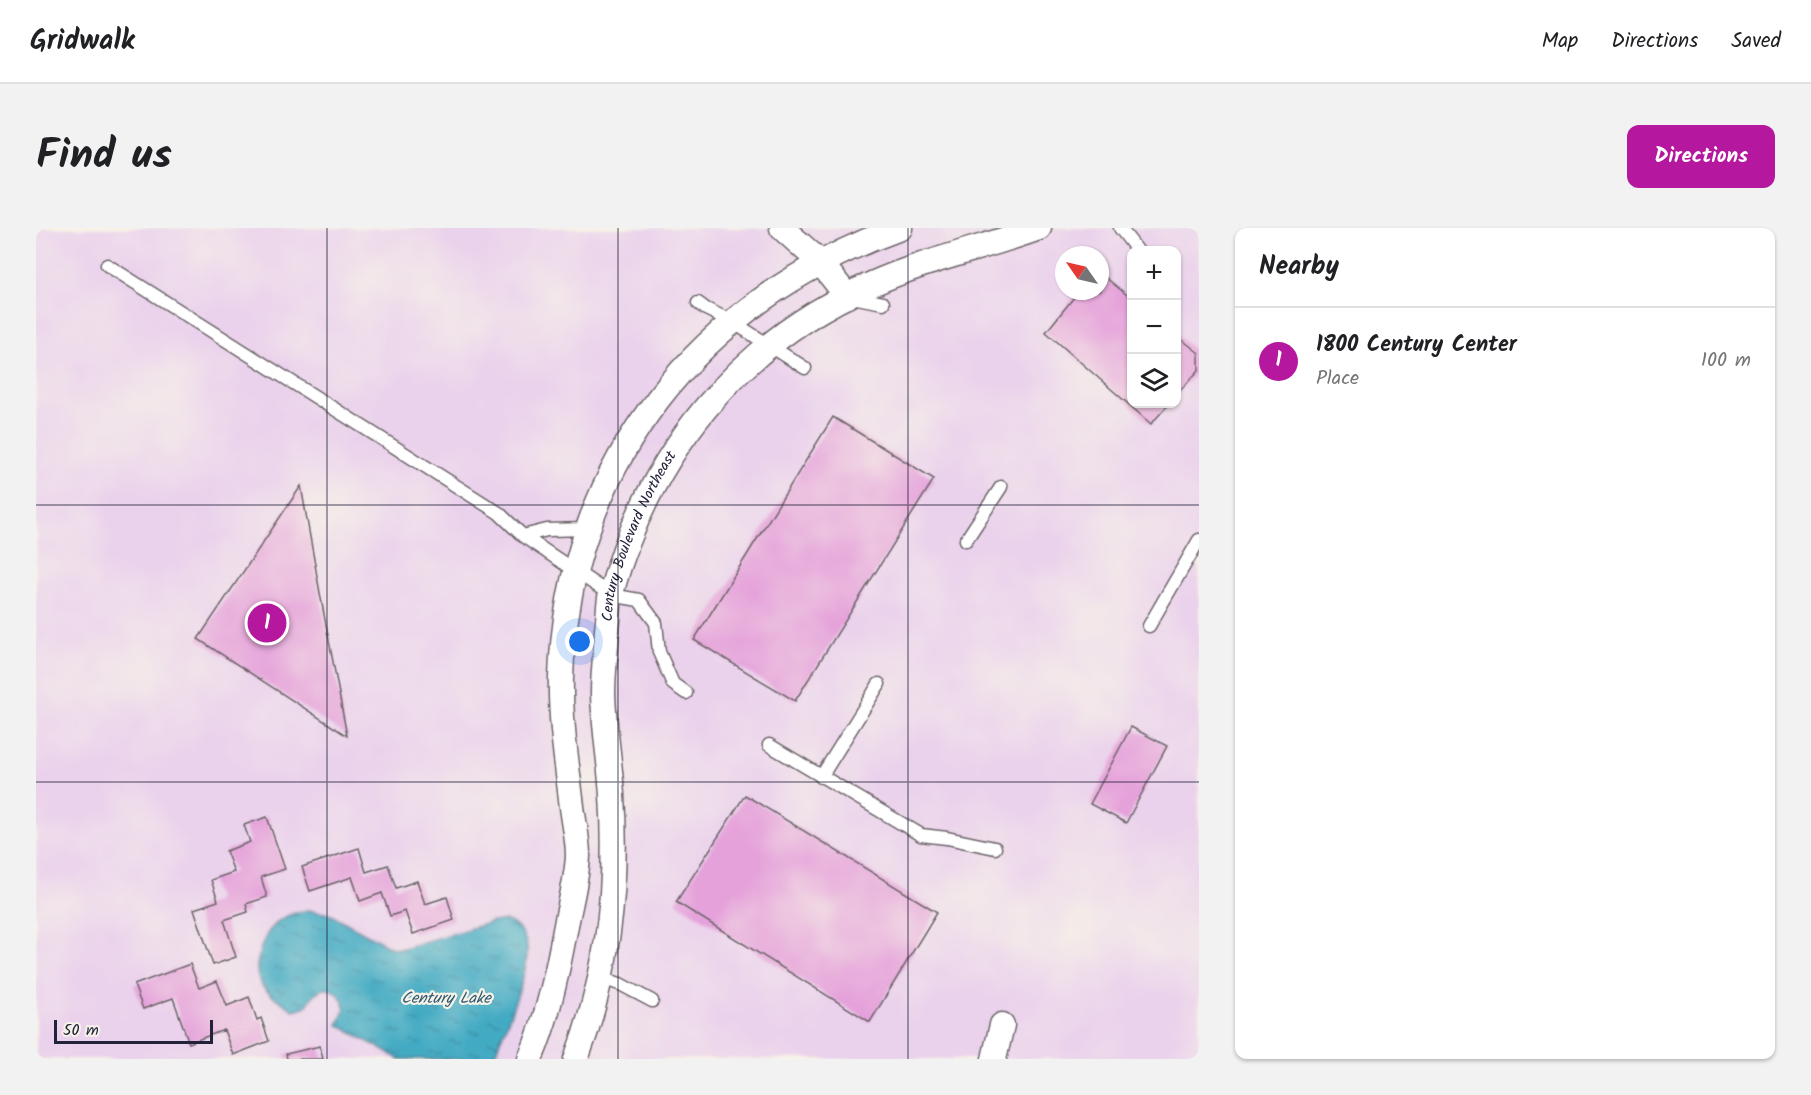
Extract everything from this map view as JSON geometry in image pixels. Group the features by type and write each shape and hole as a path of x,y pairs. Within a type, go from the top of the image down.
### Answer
{"street":[{"path":"782,228 820,262 847,296"},
{"path":"530,1059 548,1010 557,972 578,856 561,696 562,656 574,572 588,529 615,468 651,406 696,354 731,321 771,291 820,262 866,240 900,228"},
{"name":"Century Boulevard Northeast","path":"576,1059 592,1015 600,978 608,929 614,855 612,797 603,695 611,595 640,514 681,439 726,384 794,326 847,296 894,275 1039,228"},
{"path":"994,1059 1002,1025"}],"lane":[{"path":"1119,228 1134,246"},
{"path":"107,265 499,513 523,536 574,572 611,595 639,600 656,623 659,652 673,684 686,693"},
{"path":"847,296 883,303"},
{"path":"698,303 805,368"},
{"path":"966,540 1001,487"},
{"path":"523,536 547,530 588,529"},
{"path":"1149,626 1199,540"},
{"path":"821,777 879,684"},
{"path":"769,745 921,835 995,848"},
{"path":"600,978 620,984 652,1001"}],"shaded area":[{"path":"36,228 1199,228 1199,1059 36,1059"}],"water":[{"name":"Century Lake","path":"308,910 330,914 392,948 400,949 492,922 504,921 514,924 525,940 527,960 520,988 493,1059 399,1059 338,1025 345,1008 341,999 331,989 321,990 306,1006 293,1010 269,993 263,987 257,973 259,955 265,938 274,925 282,919"}],"building":[{"path":"1109,280 1127,295 1127,403 1046,332 1072,300 1109,300"},
{"path":"1181,339 1199,353 1199,370 1181,390"},
{"path":"1133,408 1165,408 1151,424"},
{"path":"833,417 934,479 795,701 694,640"},
{"path":"301,486 320,593 347,736 198,639"},
{"path":"1131,727 1167,746 1126,823 1090,804"},
{"path":"745,795 937,912 870,1022 676,902"},
{"path":"267,817 285,869 261,877 267,897 246,904 248,912 224,920 236,957 213,965 194,909 218,901 211,880 234,872 226,851 250,842 244,825"},
{"path":"359,848 366,872 388,865 396,888 417,881 425,904 447,897 454,920 413,934 405,911 390,916 382,893 360,901 352,877 310,891 302,867"},
{"path":"190,964 199,988 217,981 227,1006 249,997 257,1020 261,1018 269,1041 233,1055 224,1030 189,1043 173,998 143,1009 134,985"},
{"path":"320,1046 323,1059 287,1059 286,1054"}],"place":[{"name":"1800 Century Center","path":"267,623"}]}
